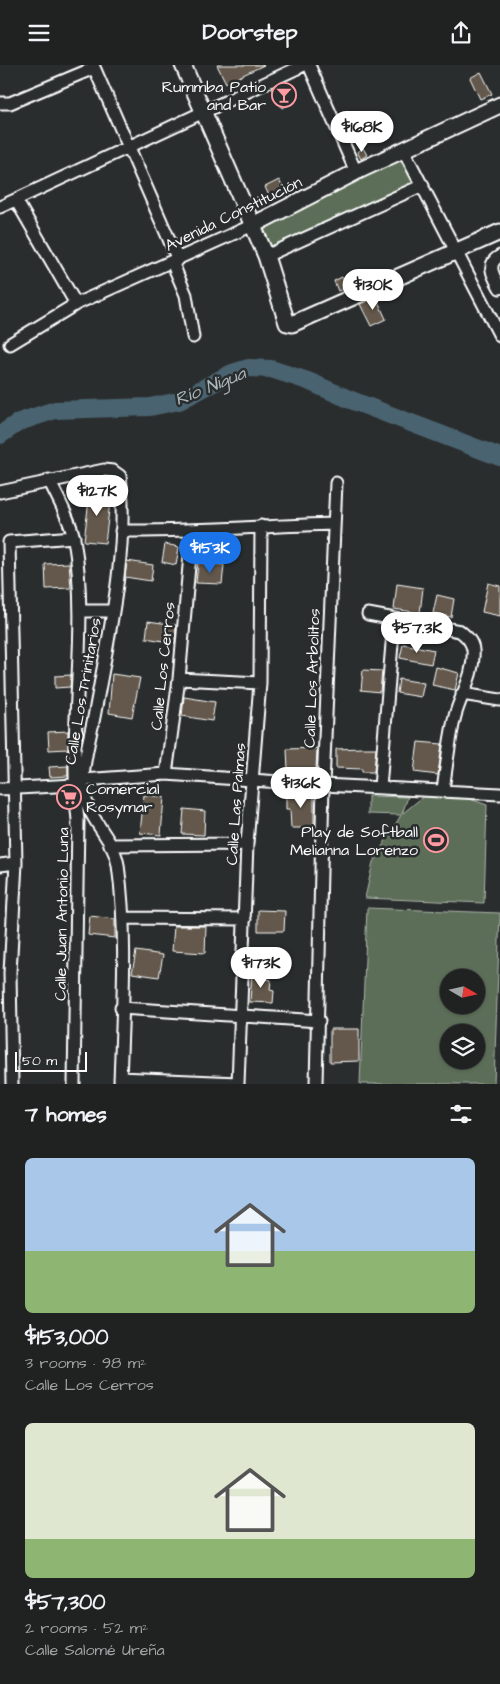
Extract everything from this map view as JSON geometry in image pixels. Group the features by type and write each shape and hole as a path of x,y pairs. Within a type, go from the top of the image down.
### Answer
{"main road":[{"path":"183,65 266,256 288,323 292,324 500,233"},
{"name":"Avenida Constitución","path":"253,225 356,172 500,105"}],"street":[{"path":"0,207 128,149 304,65"},
{"path":"309,65 356,172"},
{"path":"0,103 10,103 93,67 175,261 186,295 193,337"},
{"path":"404,151 500,337"},
{"path":"266,256 423,185"},
{"path":"16,200 76,304"},
{"name":"Avenida Constitución","path":"10,344 76,304 253,225"},
{"path":"500,255 492,262 491,269 500,289"},
{"name":"Calle Los Trinitarios","path":"49,480 104,470 113,471 120,476 121,531 113,611 78,782 88,811 110,845 118,862 123,918 120,1081"},
{"path":"0,492 49,480"},
{"name":"Calle Juan Antonio Luna","path":"49,480 74,537 80,611 74,1084"},
{"name":"Calle Los Arbolitos","path":"316,1084 319,1021 323,785 336,483"},
{"path":"121,531 192,532 261,526 334,524"},
{"name":"Calle Las Palmas","path":"238,1083 247,844 260,683 261,526"},
{"name":"Calle Los Cerros","path":"166,774 179,679 192,532"},
{"path":"12,1084 6,1053 16,863 10,542 74,537"},
{"path":"80,611 113,611"},
{"path":"368,614 460,631 468,637 472,648 472,670 455,718 443,789"},
{"path":"380,787 394,620"},
{"path":"179,679 260,683"},
{"path":"462,694 500,700"},
{"path":"0,789 166,774 323,785 500,793"},
{"path":"110,845 247,844"},
{"path":"0,865 16,863"},
{"path":"123,918 245,919"},
{"path":"121,1008 319,1021"},
{"path":"120,1081 238,1083"}],"green space":[{"path":"401,154 415,181 269,247 260,223"},
{"name":"Play de Softball Melianna Lorenzo","path":"456,794 487,805 484,903 365,898 373,862 401,815 368,814 368,796 408,797 402,814 425,795"},
{"path":"367,908 500,913 494,1084 360,1084"}],"building":[{"path":"217,65 264,65 226,83"},
{"path":"481,72 492,94 480,99 470,78"},
{"name":"Rummba Patio and Bar","path":"286,82 295,102 282,108 272,88"},
{"path":"363,148 367,155 361,159 357,152"},
{"path":"279,180 285,192 271,200 265,187"},
{"path":"342,277 347,287 338,291 334,281"},
{"path":"376,297 386,319 371,326 360,304"},
{"path":"90,491 111,494 105,543 84,541"},
{"path":"165,544 179,547 176,565 162,562"},
{"path":"127,561 153,565 151,581 125,577"},
{"path":"69,563 71,588 46,589 45,564"},
{"path":"198,563 224,565 222,584 196,583"},
{"path":"488,583 500,586 500,616 482,612"},
{"path":"397,584 423,588 420,613 394,609"},
{"path":"437,595 454,599 451,617 433,613"},
{"path":"148,621 176,625 175,643 146,638"},
{"path":"403,644 434,650 431,664 400,658"},
{"path":"436,667 459,673 455,690 432,685"},
{"path":"363,670 382,671 380,692 361,690"},
{"path":"112,674 140,678 132,717 109,713"},
{"path":"71,675 70,687 55,688 55,676"},
{"path":"399,679 424,683 421,697 397,693"},
{"path":"184,697 215,702 212,721 182,716"},
{"path":"68,731 68,749 49,750 48,732"},
{"path":"418,742 442,744 438,775 414,772"},
{"path":"317,748 316,770 288,770 287,749"},
{"path":"376,748 374,772 362,772 362,769 336,768 336,749"},
{"path":"68,766 68,776 50,777 49,767"},
{"path":"286,790 314,792 314,828 291,828 290,809 286,809"},
{"path":"144,795 164,797 161,835 140,833"},
{"path":"184,809 205,811 204,835 182,834"},
{"path":"258,910 285,911 284,931 258,931"},
{"path":"90,916 115,919 115,938 88,935"},
{"path":"174,926 206,926 205,953 172,951"},
{"path":"136,951 163,955 159,977 132,973"},
{"path":"265,971 266,979 271,980 270,990 274,991 273,1003 250,1002 252,972"},
{"path":"330,1029 359,1029 359,1061 330,1062"}],"waterway":[{"name":"Río Nigua","path":"0,435 19,422 55,410 150,407 179,401 232,373 248,368 271,369 308,381 351,400 500,457"}],"place":[{"name":"Rummba Patio and Bar","path":"284,95"},
{"name":"Comercial Rosymar","path":"69,797"},
{"name":"Play de Softball Melianna Lorenzo","path":"436,840"}]}
